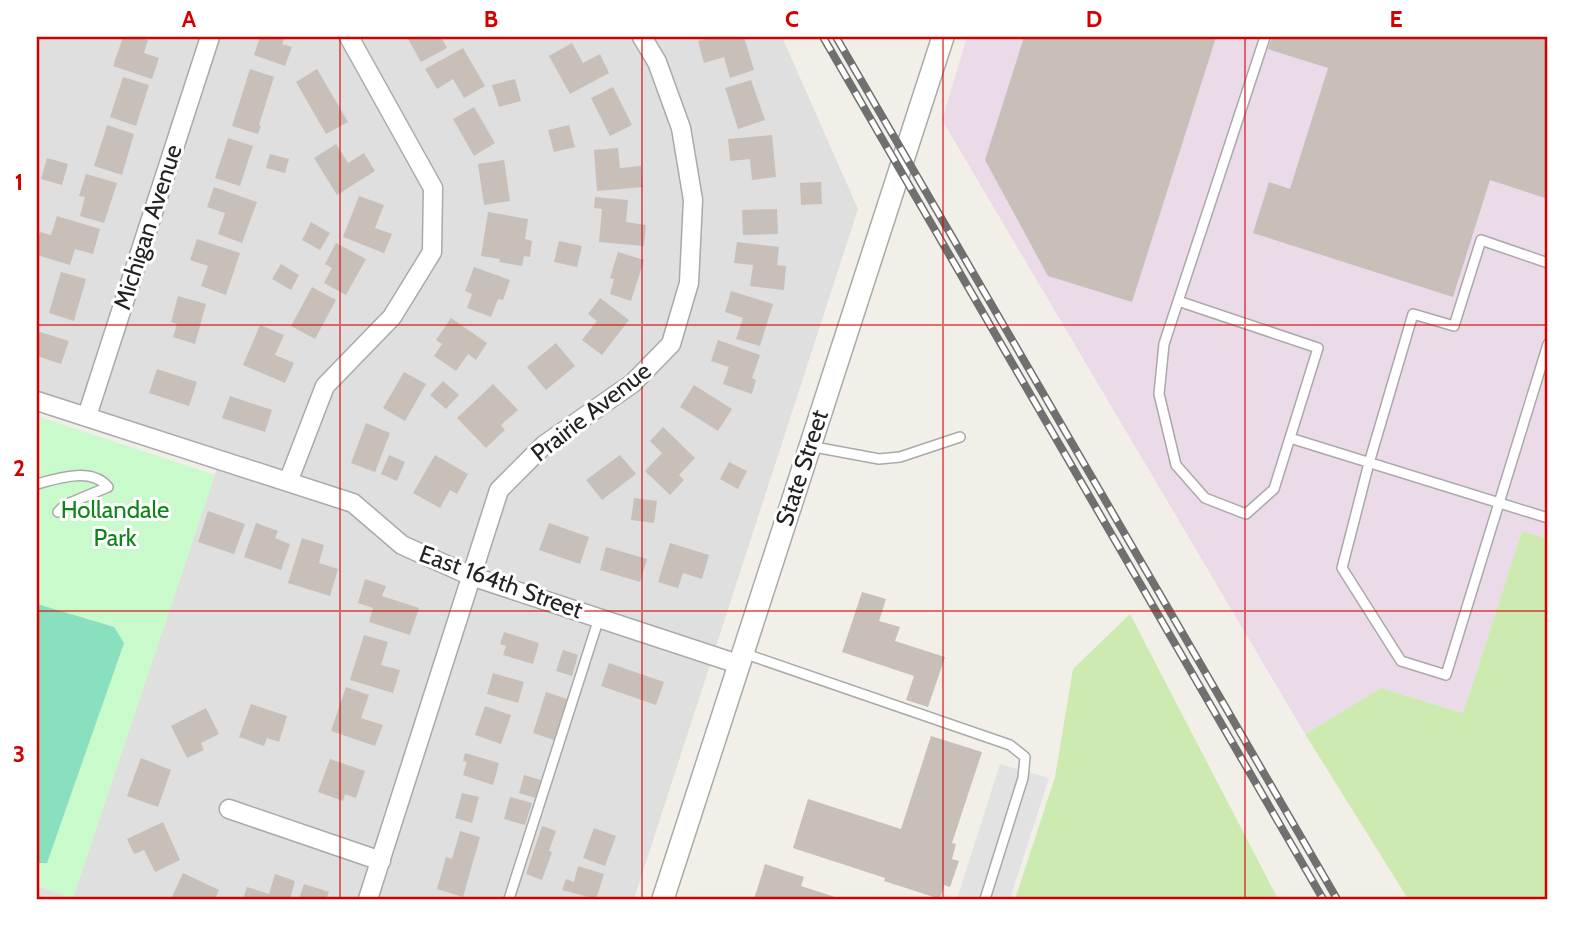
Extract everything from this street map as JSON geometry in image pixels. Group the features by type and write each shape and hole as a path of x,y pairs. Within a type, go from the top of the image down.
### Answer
{"street":[{"name":"Michigan Avenue","path":"87,416 210,37"},
{"path":"288,482 325,386 391,317 432,252 433,188 349,37"},
{"name":"Prairie Avenue","path":"368,899 499,490 544,445 633,383 671,344 689,283 693,200 681,128 657,62 642,37"},
{"name":"State Street","path":"663,899 943,37"},
{"name":"East 164th Street","path":"37,401 353,503 402,545 471,576 599,618 740,658"},
{"path":"229,809 380,861"}],"lane":[{"path":"1178,301 1318,348 1274,489 1246,514 1205,498 1176,465 1159,394 1164,344 1178,301 1265,37"},
{"path":"1548,263 1481,240 1454,326 1413,314 1369,463 1342,568 1401,661 1446,675 1548,344"},
{"path":"809,446 879,458 900,457 960,437"},
{"path":"1290,438 1548,517"},
{"path":"37,484 92,475 108,486 65,505 58,512"},
{"path":"509,899 599,618"},
{"path":"740,658 1010,744 1025,757 1023,778 985,899"}],"shaded area":[{"path":"37,37 782,37 858,209 634,899 37,899 37,886 73,897 223,450 37,391"},
{"path":"967,37 1548,37 1548,539 1522,531 1463,713 1381,688 1305,734 942,120"},
{"path":"1000,764 1049,778 1010,899 957,899"}],"green space":[{"name":"Hollandale Park","path":"37,416 215,475 73,898 37,886"},
{"path":"1522,531 1548,539 1548,899 1408,899 1305,734 1381,688 1463,713"},
{"path":"37,604 114,627 124,643 47,863 37,863"},
{"path":"1130,614 1278,899 1015,899 1055,777 1073,669"}],"building":[{"path":"123,37 148,40 144,53 159,58 152,79 113,66"},
{"path":"260,37 285,37 282,44 292,47 285,66 254,55"},
{"path":"407,37 441,37 447,48 421,62"},
{"path":"712,37 744,37 754,70 730,78 724,57 704,63 698,41"},
{"path":"1024,37 1216,37 1132,302 1048,276 985,160"},
{"path":"1272,37 1548,37 1548,199 1490,180 1453,297 1253,233 1269,182 1290,189 1328,68 1268,49"},
{"path":"572,43 583,63 600,54 609,73 570,94 549,56"},
{"path":"463,48 485,86 464,98 453,79 437,89 425,69"},
{"path":"250,69 274,77 258,134 232,126"},
{"path":"317,69 348,122 326,134 296,82"},
{"path":"123,77 149,85 136,126 110,117"},
{"path":"515,79 521,101 499,107 492,85"},
{"path":"751,80 765,120 738,129 725,88"},
{"path":"613,87 632,125 610,136 591,98"},
{"path":"474,107 495,143 474,156 453,119"},
{"path":"107,125 134,134 122,175 94,166"},
{"path":"569,125 575,147 554,152 548,130"},
{"path":"772,135 776,177 752,180 750,159 730,161 728,139"},
{"path":"228,138 253,146 240,186 215,178"},
{"path":"336,144 348,163 364,153 375,171 337,195 314,158"},
{"path":"618,148 620,168 641,166 643,187 597,191 594,150"},
{"path":"270,154 289,159 285,173 266,168"},
{"path":"47,158 68,164 62,185 41,179"},
{"path":"504,160 510,201 484,205 478,164"},
{"path":"86,174 117,183 104,223 80,216 85,197 79,196"},
{"path":"821,182 822,204 801,205 800,183"},
{"path":"214,187 257,202 242,243 218,234 225,213 207,207"},
{"path":"359,196 384,205 375,228 392,234 384,253 343,237"},
{"path":"595,197 628,200 626,222 646,225 644,246 599,242 602,209 594,208"},
{"path":"777,209 778,234 743,235 742,210"},
{"path":"488,212 528,219 525,239 532,241 530,257 524,256 522,266 481,256"},
{"path":"57,216 100,229 93,254 75,249 70,265 37,255 40,232 51,235"},
{"path":"311,222 330,233 320,250 302,240"},
{"path":"197,239 240,253 226,295 201,286 208,266 190,260"},
{"path":"559,241 582,246 577,267 554,262"},
{"path":"737,242 779,247 777,265 786,266 784,290 750,286 753,265 734,263"},
{"path":"336,243 366,259 346,295 324,283 332,268 325,264"},
{"path":"618,252 644,260 631,301 610,294 614,279 610,278"},
{"path":"281,264 299,275 291,290 272,279"},
{"path":"474,267 510,280 503,300 498,299 491,317 467,308 472,294 465,291"},
{"path":"61,272 86,279 74,321 49,313"},
{"path":"312,287 336,300 315,339 291,326"},
{"path":"731,291 773,304 760,346 736,339 743,318 725,312"},
{"path":"178,296 206,304 195,344 173,337 177,324 171,322"},
{"path":"600,298 629,320 602,355 582,340 597,321 588,314"},
{"path":"451,318 487,343 476,360 468,354 456,371 434,356 442,344 436,340"},
{"path":"260,325 284,335 275,355 294,363 285,383 243,365"},
{"path":"37,331 69,341 61,364 37,356"},
{"path":"718,340 760,355 752,378 756,380 752,394 723,384 729,367 711,361"},
{"path":"556,343 575,366 546,390 527,367"},
{"path":"157,369 197,382 189,406 149,393"},
{"path":"404,372 426,384 405,421 383,408"},
{"path":"443,381 459,395 446,409 430,395"},
{"path":"493,384 518,410 501,425 505,430 486,448 457,418"},
{"path":"694,385 732,409 718,431 680,407"},
{"path":"230,396 272,410 265,432 222,418"},
{"path":"366,423 390,433 375,472 351,463"},
{"path":"663,427 695,458 679,475 684,480 670,495 645,471 662,453 650,441"},
{"path":"389,455 405,462 397,481 381,474"},
{"path":"435,455 468,474 457,494 450,490 440,508 413,493"},
{"path":"620,455 636,474 602,500 586,480"},
{"path":"729,462 747,471 738,489 720,479"},
{"path":"634,498 657,501 654,523 631,520"},
{"path":"208,511 245,524 234,554 198,542"},
{"path":"256,523 278,531 275,538 290,544 281,570 244,557"},
{"path":"549,523 589,537 580,564 539,550"},
{"path":"302,538 324,545 319,563 338,569 330,596 288,583"},
{"path":"670,543 709,555 702,579 683,573 678,588 658,582"},
{"path":"606,547 647,559 640,582 600,570"},
{"path":"365,579 386,586 382,596 419,608 410,635 369,622 373,608 358,603"},
{"path":"862,592 886,599 879,621 900,627 895,641 945,657 928,707 906,700 914,676 842,652"},
{"path":"504,632 539,643 533,664 503,655 506,646 500,644"},
{"path":"364,635 388,642 381,665 400,670 393,693 350,680"},
{"path":"563,650 578,655 572,676 556,671"},
{"path":"609,663 664,682 656,705 601,686"},
{"path":"493,673 524,682 518,703 487,694"},
{"path":"346,687 369,695 361,718 383,725 375,746 331,731"},
{"path":"546,692 567,699 554,740 533,733"},
{"path":"251,704 287,716 279,742 267,738 264,746 239,737"},
{"path":"485,706 511,715 501,744 475,735"},
{"path":"206,708 219,734 201,743 204,750 187,758 171,726"},
{"path":"931,736 982,752 952,843 956,844 952,859 959,861 950,887 944,885 940,899 793,848 808,799 901,829"},
{"path":"465,753 499,763 493,785 463,775 467,762 463,761"},
{"path":"141,758 171,770 158,807 127,796"},
{"path":"330,759 365,771 356,798 345,794 343,801 318,792"},
{"path":"524,775 541,780 535,798 519,793"},
{"path":"462,793 479,797 472,823 455,818"},
{"path":"510,797 532,803 525,825 504,819"},
{"path":"163,822 180,860 155,872 144,850 134,854 127,839"},
{"path":"542,826 556,831 542,880 526,874"},
{"path":"594,828 616,836 605,866 583,858"},
{"path":"460,831 480,837 463,897 437,889 446,857 452,859"},
{"path":"765,864 804,877 801,886 841,899 754,899"},
{"path":"578,866 604,874 596,899 562,890 566,879 574,882"},
{"path":"183,873 219,890 215,899 171,899"},
{"path":"275,874 295,881 290,899 243,899 247,887 269,894"},
{"path":"304,884 329,892 326,899 299,899"}],"railway":[{"path":"823,37 1323,899"},
{"path":"836,37 1337,899"}]}
